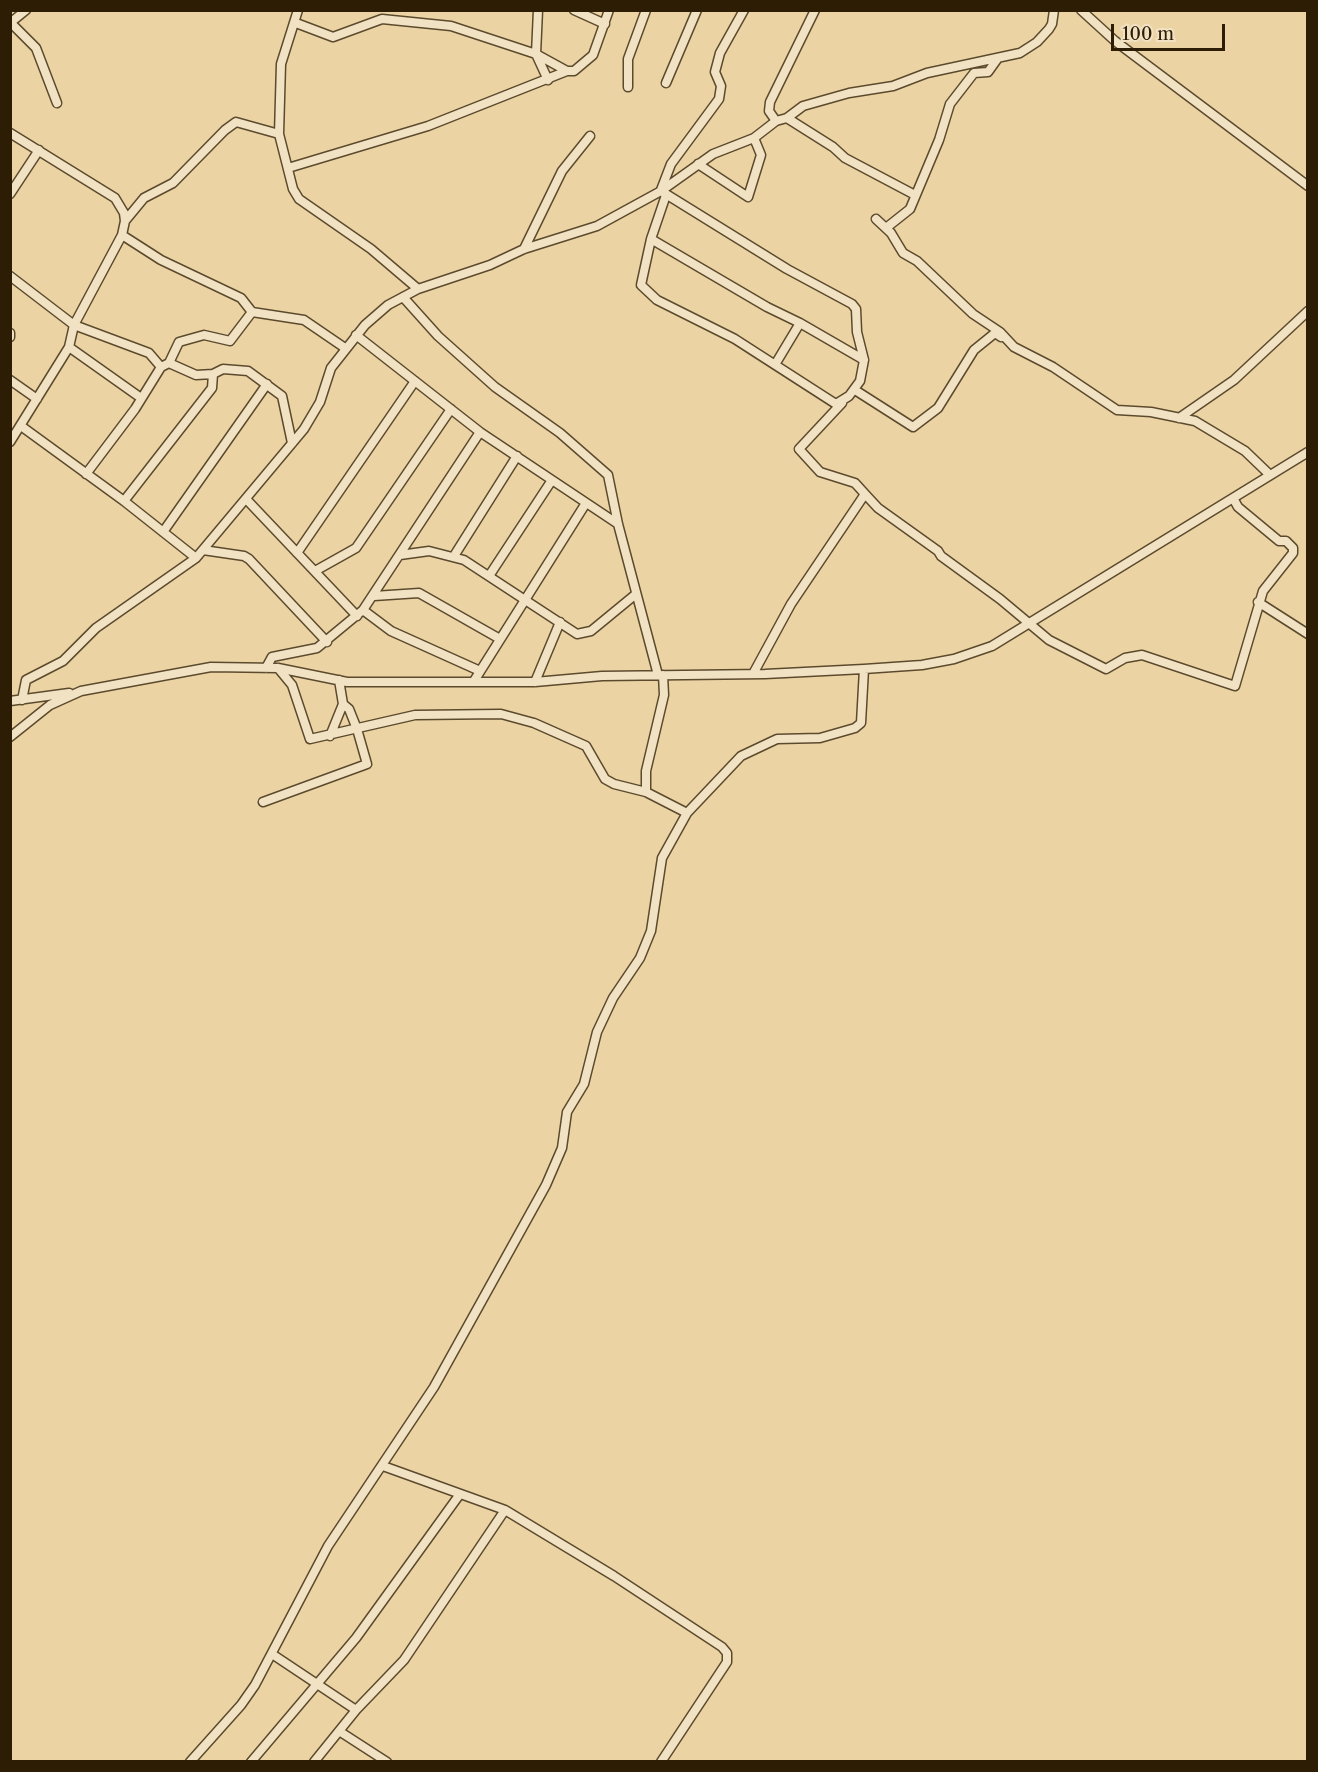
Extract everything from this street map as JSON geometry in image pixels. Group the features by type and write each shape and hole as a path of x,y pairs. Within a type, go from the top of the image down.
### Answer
{"street":[{"path":"26,10 11,23 36,48 57,102"},
{"path":"574,10 604,24"},
{"path":"288,168 428,126 567,71 574,71 593,55 609,10"},
{"path":"628,87 628,59 646,10"},
{"path":"666,83 698,10"},
{"path":"744,10 720,53 715,72 721,86 718,99 671,164 641,285 657,300 735,339 776,363 836,404 852,393"},
{"path":"776,121 769,111 770,102 815,10"},
{"path":"22,700 26,680 63,661 96,628 196,558 247,500 304,429 320,402 331,368 345,348 388,305 418,289 490,265 524,249 597,226 663,193 713,154 754,138 776,121 787,118 803,106 849,93 893,86 927,73 1020,53 1037,42 1052,24 1054,10"},
{"path":"1081,10 1115,41 1308,186"},
{"path":"298,11 281,64 279,134 293,189 298,199 371,249 418,289"},
{"path":"536,12 536,54 548,80"},
{"path":"296,23 333,38 382,19 451,26 536,54 567,71"},
{"path":"886,228 910,209 939,140 950,104 974,73 988,72 998,58"},
{"path":"787,118 833,147 845,159 915,195"},
{"path":"125,221 144,198 173,183 225,130 236,122 279,134"},
{"path":"10,133 115,198 124,213 125,221 122,236 74,325 69,347 11,440"},
{"path":"524,249 562,171 591,136"},
{"path":"698,164 748,197 761,155 754,138"},
{"path":"10,194 39,150"},
{"path":"663,193 726,229 733,236 787,269 852,304 856,309 857,332 864,360 860,381 852,393 799,448 820,472 855,483 878,508 1030,622 1049,640 1106,669 1125,658 1142,655 1235,686 1251,640 1258,602 1275,573 1293,553 1293,548 1271,534 1238,507 1233,498"},
{"path":"876,219 886,228 903,253 917,261 973,314 1000,332 1014,347"},
{"path":"122,236 161,260 241,298 252,312 304,320 345,348"},
{"path":"651,239 767,308 801,323 864,360"},
{"path":"10,276 74,325 149,353 165,365 196,375 213,374 224,369 248,370 282,396 286,405 292,443"},
{"path":"402,297 438,336 495,387 560,433 608,475 618,524 664,695 646,771 646,792"},
{"path":"1179,418 1234,380 1308,310"},
{"path":"86,474 165,365 179,342 204,335 230,341 252,312"},
{"path":"776,363 801,323"},
{"path":"852,393 914,427 938,408 974,350 994,333 1014,347 1053,367 1117,410 1195,421 1227,439 1254,459 1270,475"},
{"path":"356,335 480,432 618,524"},
{"path":"69,347 141,398"},
{"path":"124,501 212,388 213,374"},
{"path":"10,380 37,399"},
{"path":"297,552 415,381"},
{"path":"163,532 267,384"},
{"path":"315,571 356,548 451,409"},
{"path":"21,426 124,501 196,558"},
{"path":"266,668 272,657 317,648 360,613 374,596 480,432"},
{"path":"10,701 81,691 211,667 278,668 339,680 535,682 602,676 753,674 864,669 922,665 954,659 992,646 1308,452"},
{"path":"454,556 517,456"},
{"path":"489,576 552,480"},
{"path":"753,674 791,604 865,494"},
{"path":"247,500 315,571 360,613 392,631 480,671"},
{"path":"474,681 586,503"},
{"path":"203,550 249,559 327,642"},
{"path":"400,555 429,551 454,556 489,576 577,634 584,633 636,594"},
{"path":"374,596 419,593 500,639"},
{"path":"1258,602 1308,634"},
{"path":"535,682 560,622"},
{"path":"278,668 292,685 309,739 415,715 501,714 534,723 586,746 605,779 621,786 646,792 687,813"},
{"path":"190,1761 241,1705 272,1654 328,1546 434,1387 546,1185 562,1148 567,1112 584,1084 597,1032 613,998 640,958 651,931 662,858 687,813 713,787 733,761 770,741 820,738 855,728 861,723 864,669"},
{"path":"330,736 343,704 339,680"},
{"path":"10,737 50,705 81,691"},
{"path":"263,802 365,767 367,761 357,729 349,709 343,704"},
{"path":"383,1466 505,1510 615,1576 727,1653 727,1662 661,1761"},
{"path":"250,1761 318,1685 460,1494"},
{"path":"314,1761 356,1710 404,1660 505,1510"},
{"path":"272,1654 356,1710"},
{"path":"339,1731 387,1761"}]}
